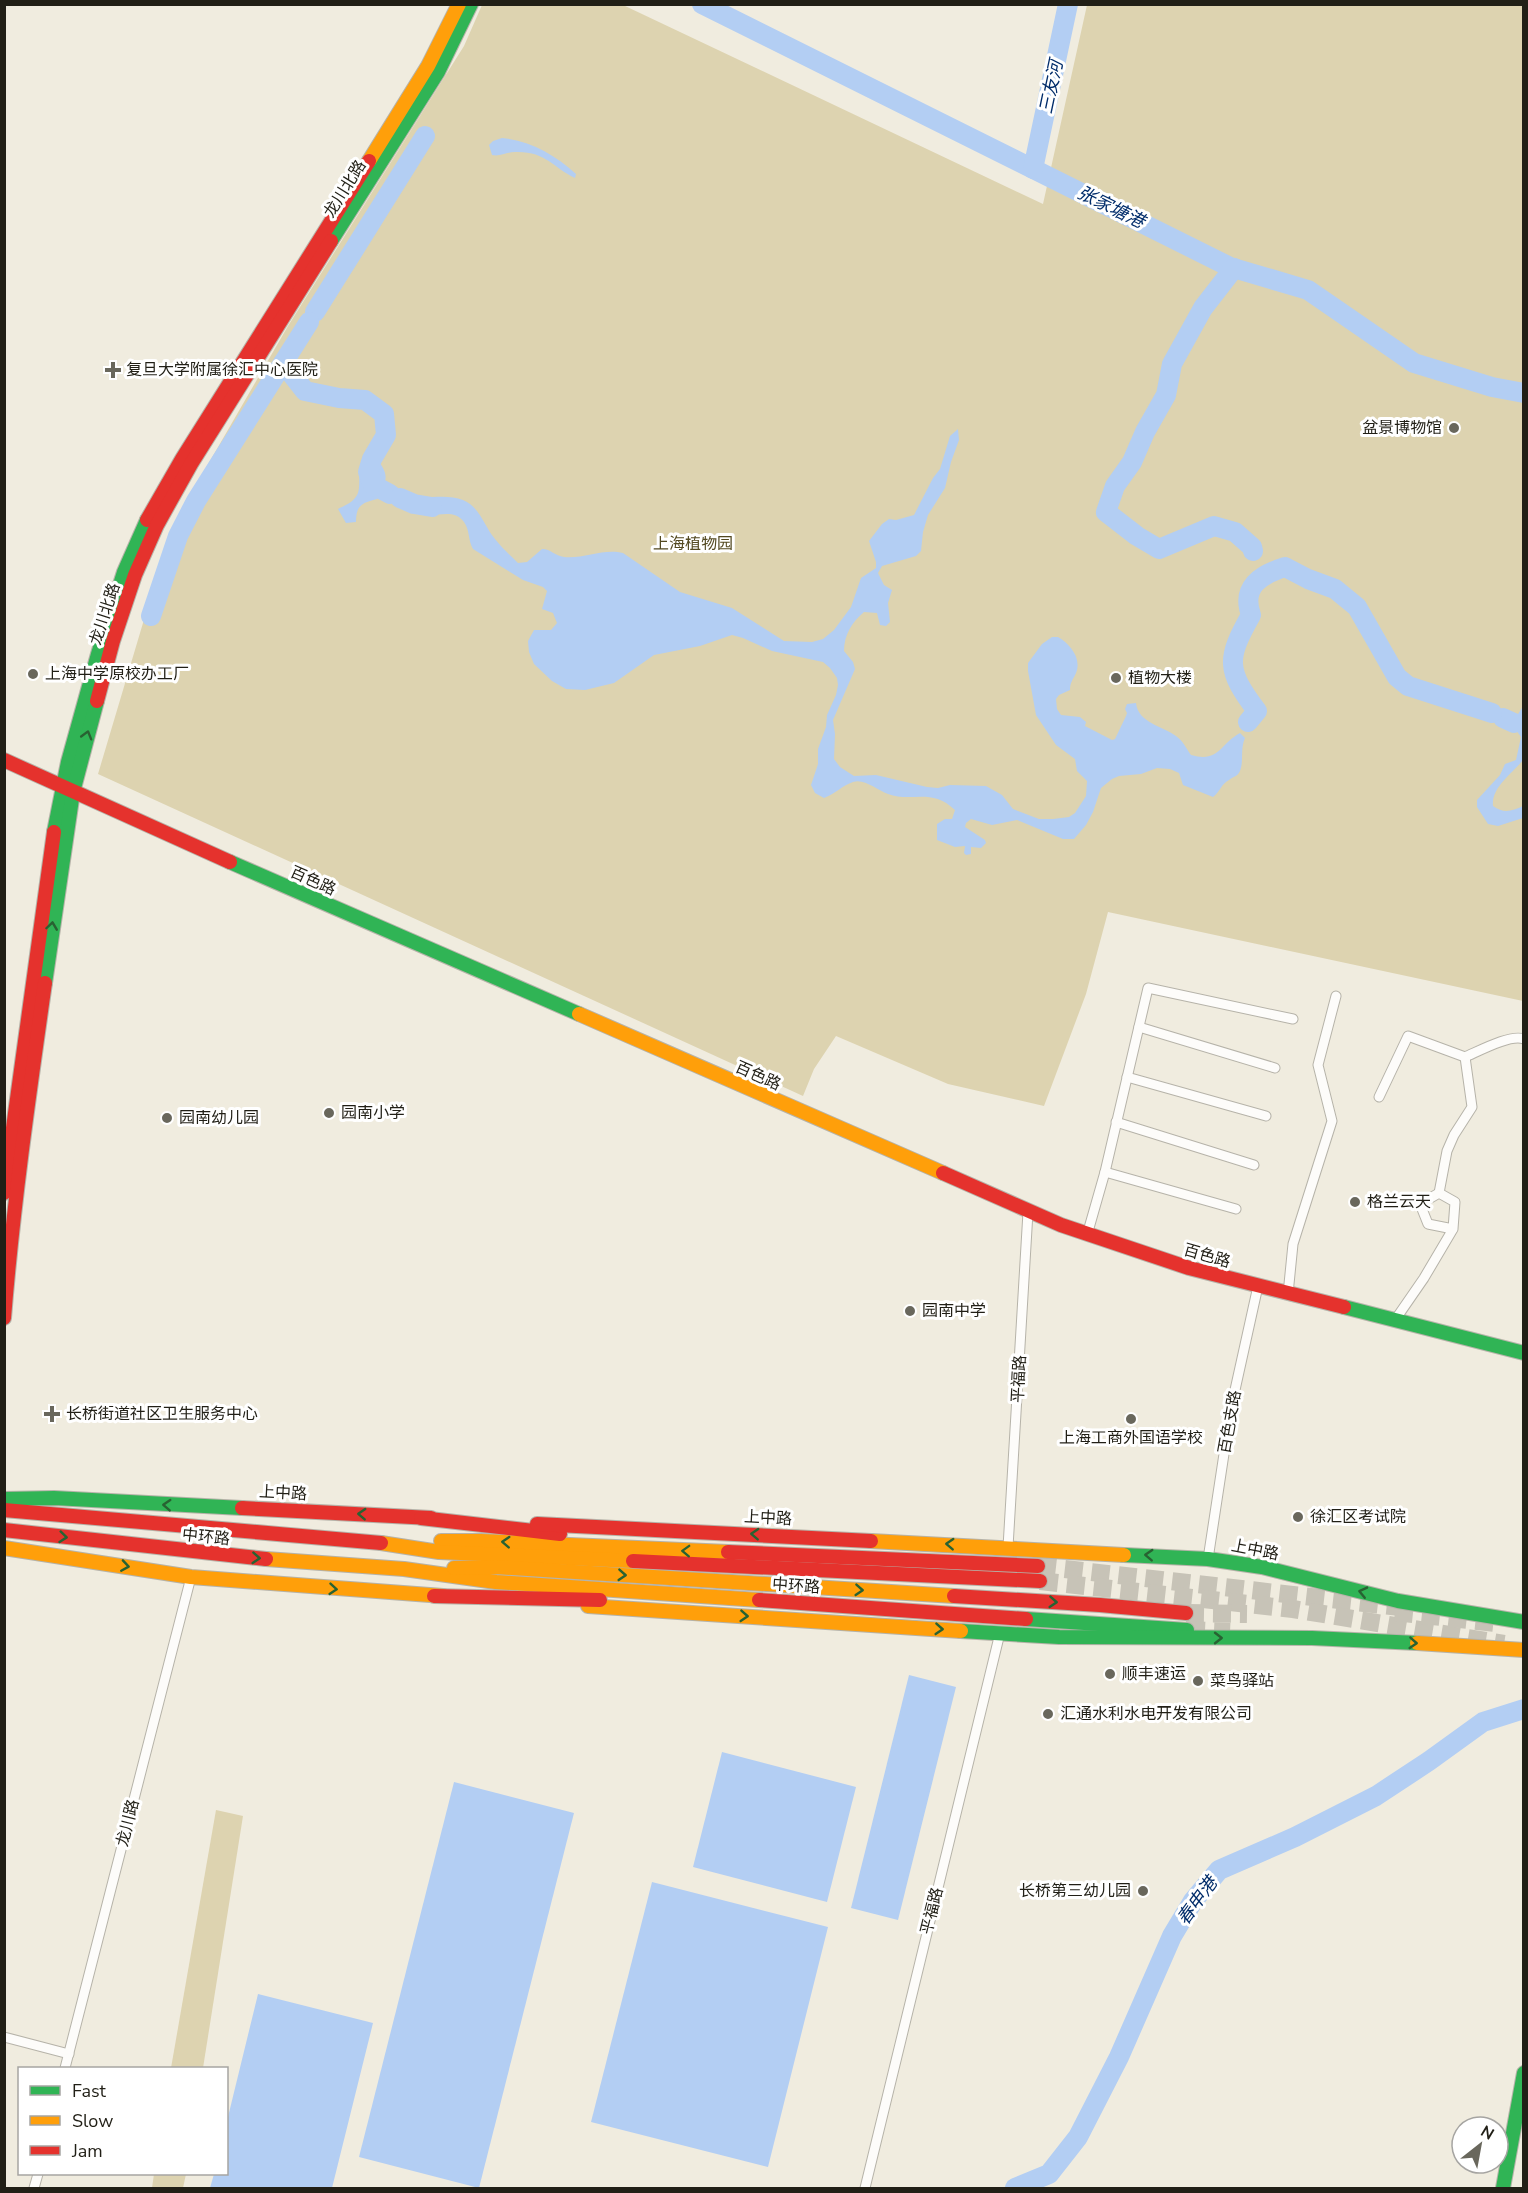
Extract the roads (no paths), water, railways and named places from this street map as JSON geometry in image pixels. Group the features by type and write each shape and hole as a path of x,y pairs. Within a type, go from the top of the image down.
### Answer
{"main road":[{"name":"龙川北路","path":"4,1193 39,933 98,654 128,563 147,520 182,459 428,66 459,4"},
{"name":"龙川北路","path":"4,1318 10,1241 23,1133 68,789 135,575 157,525 191,464 438,72 459,33 471,4"},
{"name":"百色路","path":"4,760 1029,1212 1189,1268 1524,1353"},
{"name":"上中路","path":"4,1498 54,1498 1208,1559 1262,1567 1398,1600 1524,1622"},
{"name":"中环路","path":"4,1510 367,1541 440,1552 563,1565 1186,1613"},
{"path":"421,1518 556,1533 611,1547"},
{"name":"中环路","path":"4,1530 228,1556 404,1569 563,1565 1040,1581"},
{"name":"中环路","path":"563,1565 611,1547 1038,1566"},
{"path":"4,1548 192,1577 435,1596 1059,1637 1312,1638 1524,1650"},
{"name":"中环路","path":"563,1565 856,1606 1187,1630"},
{"path":"435,1596 856,1606"},
{"path":"1503,2188 1524,2073"}],"street":[{"path":"1087,1234 1105,1172 1148,988 1293,1019"},
{"path":"1288,1294 1293,1244 1332,1121 1318,1065 1336,996"},
{"path":"1139,1027 1275,1068"},
{"path":"1379,1097 1408,1036 1465,1057 1518,1037 1524,1039"},
{"path":"1453,1229 1428,1224 1420,1204 1439,1193 1447,1151 1454,1135 1472,1107 1465,1057"},
{"path":"1127,1077 1266,1116"},
{"path":"1116,1122 1254,1165"},
{"path":"1105,1172 1236,1209"},
{"path":"1395,1320 1424,1278 1453,1229 1455,1202 1439,1193"},
{"name":"平福路","path":"1008,1547 1029,1212"},
{"name":"百色支路","path":"1208,1559 1231,1408 1258,1286"},
{"name":"龙川路","path":"65,2067 192,1577"},
{"name":"平福路","path":"866,2185 1000,1633"},
{"path":"4,2037 69,2054"}],"water":[{"path":"502,138 523,142 542,150 568,167 576,174 575,178 534,154 515,152 492,155 489,145"},
{"path":"958,429 959,440 945,488 928,515 921,551 916,556 882,566 878,573 884,585 892,590 888,603 890,622 886,626 880,625 877,613 864,612 847,634 844,651 853,662 855,669 833,720 834,759 840,767 854,776 876,775 938,788 950,785 986,786 1002,795 1013,809 1039,819 1069,817 1075,813 1086,796 1087,781 1077,771 1075,759 1056,745 1036,715 1028,671 1028,663 1042,644 1052,637 1058,637 1071,648 1077,662 1070,690 1056,699 1057,709 1061,715 1080,717 1086,722 1085,726 1112,740 1115,739 1126,716 1127,704 1136,703 1138,710 1146,720 1176,736 1191,755 1200,757 1214,754 1240,733 1245,738 1240,771 1213,797 1183,785 1179,773 1170,769 1157,768 1141,774 1119,776 1101,788 1093,812 1074,839 1063,839 1017,820 992,825 971,819 965,827 986,843 981,848 971,847 971,854 966,855 965,846 955,847 937,840 937,824 945,819 952,819 955,810 938,799 888,794 857,781 849,783 824,798 815,793 811,785 818,764 818,749 838,685 837,678 823,662 772,651 732,635 700,646 654,655 614,683 585,690 566,689 552,681 534,664 529,652 528,641 534,630 551,630 557,623 553,613 542,609 547,591 543,587 523,580 473,549 466,525 460,518 451,514 421,514 404,508 407,496 450,497 463,500 474,507 491,534 518,563 527,562 542,549 564,557 609,552 623,553 680,592 732,608 784,641 812,642 823,639 834,630 851,607 861,578 876,568 869,541 882,524 889,519 896,520 914,515 940,469 950,436"},
{"path":"365,454 374,456 379,462 385,472 385,481 377,499 359,508 356,522 346,523 338,509 352,501 358,494 360,467"},
{"path":"1523,706 1523,760 1495,793 1493,806 1508,811 1523,806 1523,818 1498,826 1488,824 1477,807 1477,800 1500,775 1505,764 1516,760 1521,737 1515,721"},
{"path":"909,1675 956,1687 898,1920 851,1908"},
{"path":"722,1752 856,1787 827,1902 693,1867"},
{"path":"454,1782 574,1813 479,2188 359,2157"},
{"path":"652,1882 828,1927 768,2167 591,2122"},
{"path":"258,1994 373,2023 332,2188 210,2188 214,2175 228,2175 228,2117"}],"waterway":[{"name":"张家塘港","path":"702,4 1230,267 1308,290 1414,363 1492,387 1524,393"},
{"name":"三友河","path":"1033,169 1068,4"},
{"path":"315,312 425,136"},
{"path":"1234,268 1203,308 1172,364 1166,395 1145,432 1132,462 1115,486 1106,512 1137,536 1159,549 1214,526 1235,532 1252,547 1253,551"},
{"path":"151,616 178,536 196,501 309,322"},
{"path":"283,363 305,391 339,398 365,400 384,414 386,435 372,459 368,472 373,485 390,494"},
{"path":"400,498 414,504 432,507"},
{"path":"1248,722 1257,711 1239,685 1233,664 1234,654 1251,615 1249,605 1251,590 1261,578 1285,567 1335,589 1357,607 1397,677 1408,686 1492,713"},
{"path":"1503,718 1514,723"},
{"name":"春申港","path":"1015,2188 1049,2174 1078,2137 1119,2057 1172,1936 1193,1901 1219,1870 1295,1837 1376,1796 1483,1722 1524,1709"}],"tunnel":[{"path":"1038,1566 1409,1608"},
{"path":"1040,1581 1293,1609 1504,1644"},
{"path":"1395,1612 1495,1623"},
{"path":"1186,1613 1247,1614"},
{"path":"1187,1630 1230,1632"}],"place":[{"name":"复旦大学附属徐汇中心医院","path":"113,370"},
{"name":"盆景博物馆","path":"1454,428"},
{"name":"上海中学原校办工厂","path":"33,674"},
{"name":"植物大楼","path":"1116,678"},
{"name":"园南小学","path":"329,1113"},
{"name":"园南幼儿园","path":"167,1118"},
{"name":"格兰云天","path":"1355,1202"},
{"name":"园南中学","path":"910,1311"},
{"name":"长桥街道社区卫生服务中心","path":"52,1414"},
{"name":"上海工商外国语学校","path":"1131,1419"},
{"name":"徐汇区考试院","path":"1298,1517"},
{"name":"顺丰速运","path":"1110,1674"},
{"name":"菜鸟驿站","path":"1198,1681"},
{"name":"汇通水利水电开发有限公司","path":"1048,1714"},
{"name":"长桥第三幼儿园","path":"1143,1891"}],"park label":[{"name":"上海植物园","path":"693,544"}]}
